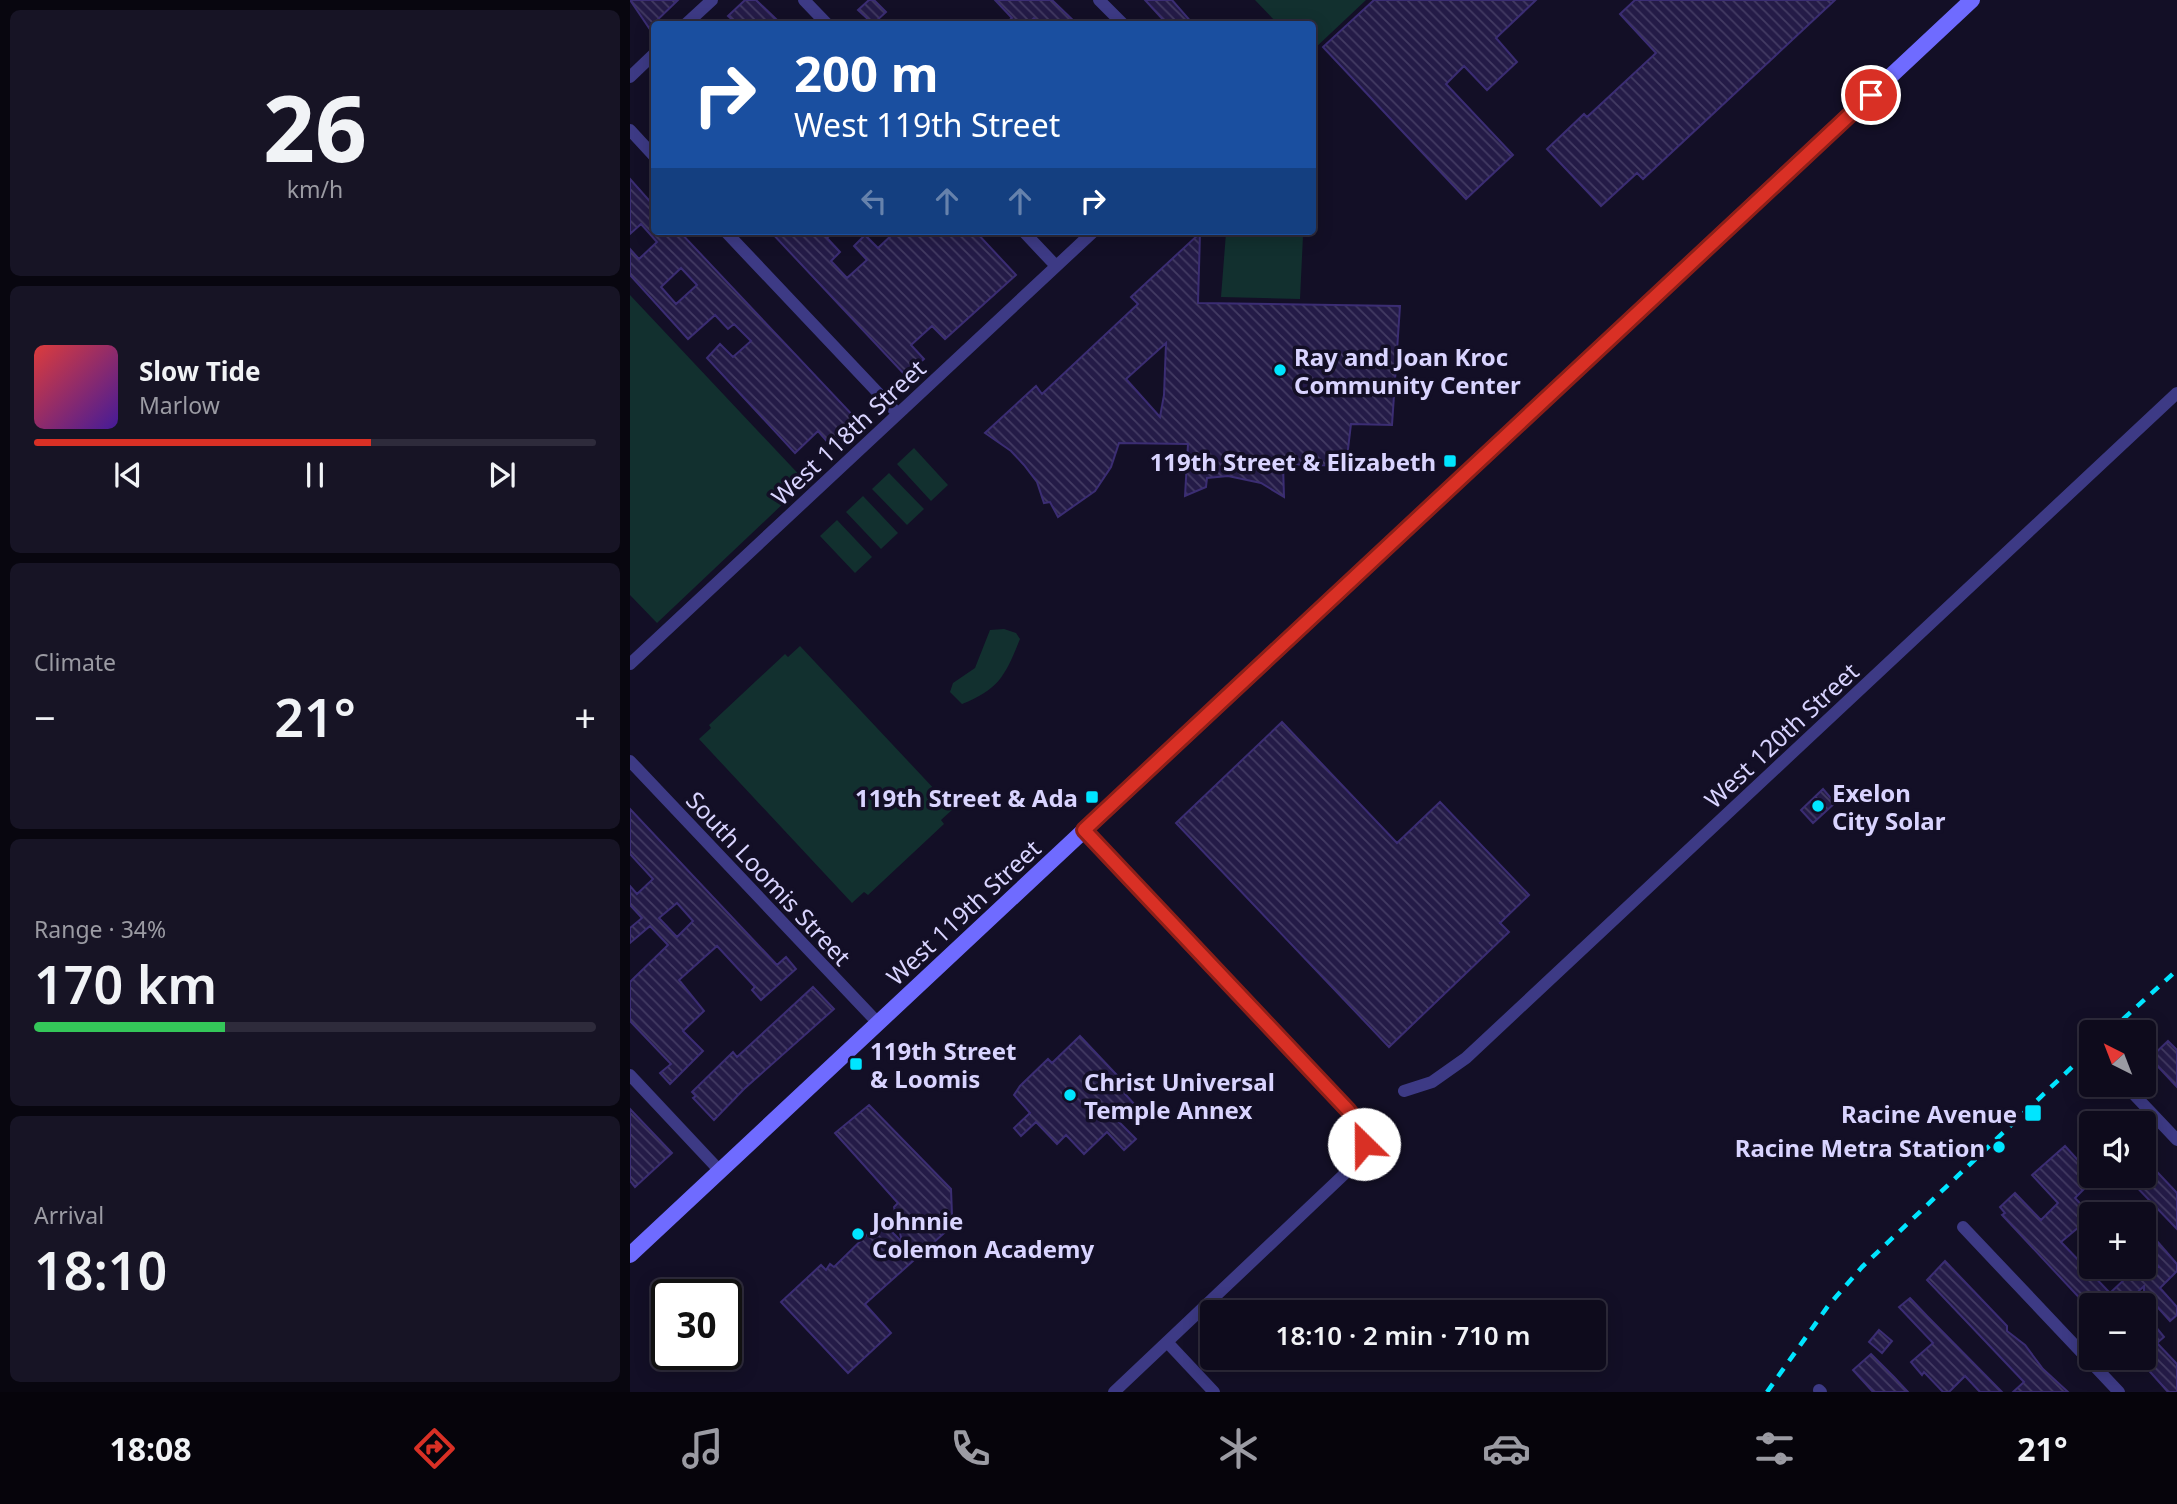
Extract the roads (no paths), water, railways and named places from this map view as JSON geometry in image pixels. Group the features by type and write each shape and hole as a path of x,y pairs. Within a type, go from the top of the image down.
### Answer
{"street":[{"path":"689,21 712,0"},
{"path":"804,0 824,21"},
{"path":"1099,0 1119,21"},
{"name":"West 119th Street","path":"630,1255 1972,0"},
{"path":"630,77 651,57"},
{"path":"630,130 651,153"},
{"path":"729,235 898,414"},
{"path":"1027,235 1056,266"},
{"name":"West 118th Street","path":"630,664 1090,235"},
{"name":"West 120th Street","path":"1404,1091 1432,1082 1466,1058 2177,393"},
{"name":"South Loomis Street","path":"630,761 878,1023"},
{"path":"1084,830 1348,1110 1357,1122 1364,1144 1354,1165 1114,1392"},
{"path":"630,1075 720,1171"},
{"path":"2136,1097 2177,1140"},
{"path":"1963,1227 2119,1392"},
{"path":"1167,1342 1214,1392"}],"railway":[{"path":"2122,1020 2177,970"},
{"path":"1767,1392 1828,1306 1862,1267 2079,1060"}],"place":[{"name":"Ray and Joan Kroc Community Center","path":"1280,370"},
{"name":"119th Street & Elizabeth","path":"1450,461"},
{"name":"119th Street & Ada","path":"1092,797"},
{"name":"Exelon City Solar","path":"1818,806"},
{"name":"119th Street & Loomis","path":"856,1064"},
{"name":"Christ Universal Temple Annex","path":"1070,1095"},
{"name":"Racine Avenue","path":"2033,1113"},
{"name":"Racine Metra Station","path":"1999,1147"},
{"name":"Johnnie Colemon Academy","path":"858,1234"}]}
